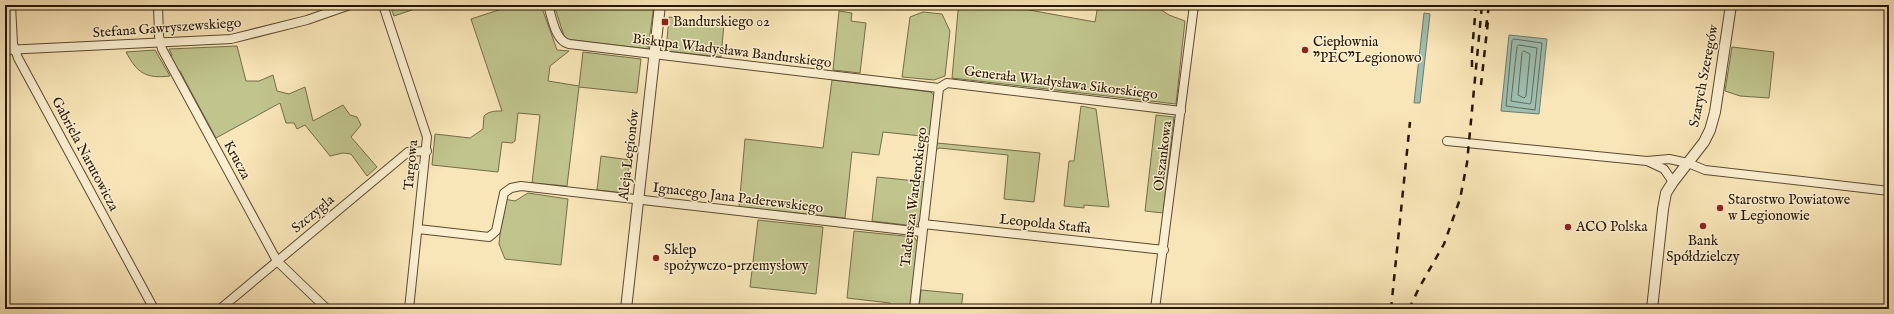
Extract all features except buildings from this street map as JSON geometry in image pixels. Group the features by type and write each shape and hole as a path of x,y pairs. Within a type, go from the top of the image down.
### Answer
{"street":[{"name":"Gabriela Narutowicza","path":"11,5 14,49 154,309"},
{"name":"Krucza","path":"158,5 160,42 166,56 277,261 327,309"},
{"name":"Stefana Gawryszewskiego","path":"5,50 237,38 307,20 350,5"},
{"name":"Targowa","path":"383,5 426,131 427,151 409,309"},
{"name":"Biskupa Władysława Bandurskiego","path":"548,5 559,38 565,44 939,88"},
{"name":"Aleja Legionów","path":"626,309 660,5"},
{"name":"Olszankowa","path":"1155,309 1164,250 1194,5"},
{"name":"Szarych Szeregów","path":"1652,307 1666,193 1704,142 1710,130 1715,112 1731,5"},
{"name":"Generała Władysława Sikorskiego","path":"939,88 947,83 1181,111"},
{"name":"Tadeusza Wardenckiego","path":"914,309 939,88"},
{"path":"1448,141 1647,160 1669,159 1688,163 1705,170 1889,190"},
{"name":"Szczygla","path":"220,309 408,152 427,151"},
{"path":"1647,160 1664,169 1673,182"},
{"name":"Ignacego Jana Paderewskiego","path":"418,229 485,237 492,235 496,231 501,198 507,190 516,187 923,228"},
{"name":"Leopolda Staffa","path":"923,228 1164,250"}],"green space":[{"path":"390,5 427,5 394,16"},
{"path":"514,5 541,5 557,50 569,51 550,66 548,81 579,86 583,52 641,59 637,93 579,87 567,186 532,183 540,115 518,113 515,141 512,143 502,142 498,172 432,165 435,134 470,138 483,129 484,116 486,114 502,111 471,19"},
{"path":"554,5 654,5 648,49 565,39"},
{"path":"962,5 1002,5 1095,22 1098,5 1154,5 1169,15 1185,21 1176,104 952,78 958,11"},
{"path":"839,11 852,13 851,21 866,23 860,73 833,70"},
{"path":"923,12 942,14 950,31 945,76 934,80 902,77 910,17"},
{"path":"669,17 724,24 721,57 666,51"},
{"path":"237,46 246,81 259,81 273,75 277,91 289,94 305,87 313,121 343,105 350,115 357,117 361,125 351,137 377,167 367,176 351,154 343,153 330,156 305,125 297,129 294,123 286,123 280,103 216,138 180,71 178,71 170,57 172,55 169,49"},
{"path":"1732,47 1774,52 1769,98 1740,96 1725,91"},
{"path":"155,50 170,76 162,77 143,73 138,70 126,52"},
{"path":"832,80 931,92 935,97 931,137 883,132 879,155 852,152 845,218 739,207 745,139 823,148"},
{"path":"1081,106 1096,109 1109,207 1084,205 1084,208 1064,206 1069,161 1074,161"},
{"path":"1156,115 1174,117 1163,213 1145,211"},
{"path":"937,143 1040,153 1034,202 1004,199 1008,155 939,148 936,150"},
{"path":"601,156 630,160 626,193 597,190"},
{"path":"877,177 926,182 921,222 915,226 872,221"},
{"path":"528,193 568,199 561,265 505,259 499,244 504,199 515,201"},
{"path":"758,220 823,227 816,294 750,287"},
{"path":"854,231 914,237 919,244 911,309 889,309 890,303 847,298"},
{"path":"921,290 963,294 961,309 919,309"}],"water":[{"path":"1424,13 1430,14 1420,103 1414,103"},
{"path":"1509,35 1547,39 1539,114 1501,111"}],"railway":[{"path":"1472,67 1476,5"},
{"path":"1409,309 1444,244 1460,199 1467,163 1482,5"},
{"path":"1486,27 1489,5"},
{"path":"1481,85 1488,21"},
{"path":"1391,309 1410,122"}],"place":[{"name":"Bandurskiego 02","path":"665,22"},
{"name":"Ciepłownia \"PEC\"Legionowo","path":"1305,50"},
{"name":"Starostwo Powiatowe w Legionowie","path":"1720,208"},
{"name":"Bank Spółdzielczy","path":"1703,226"},
{"name":"ACO Polska","path":"1568,227"},
{"name":"Sklep spożywczo-przemysłowy","path":"656,258"}]}
